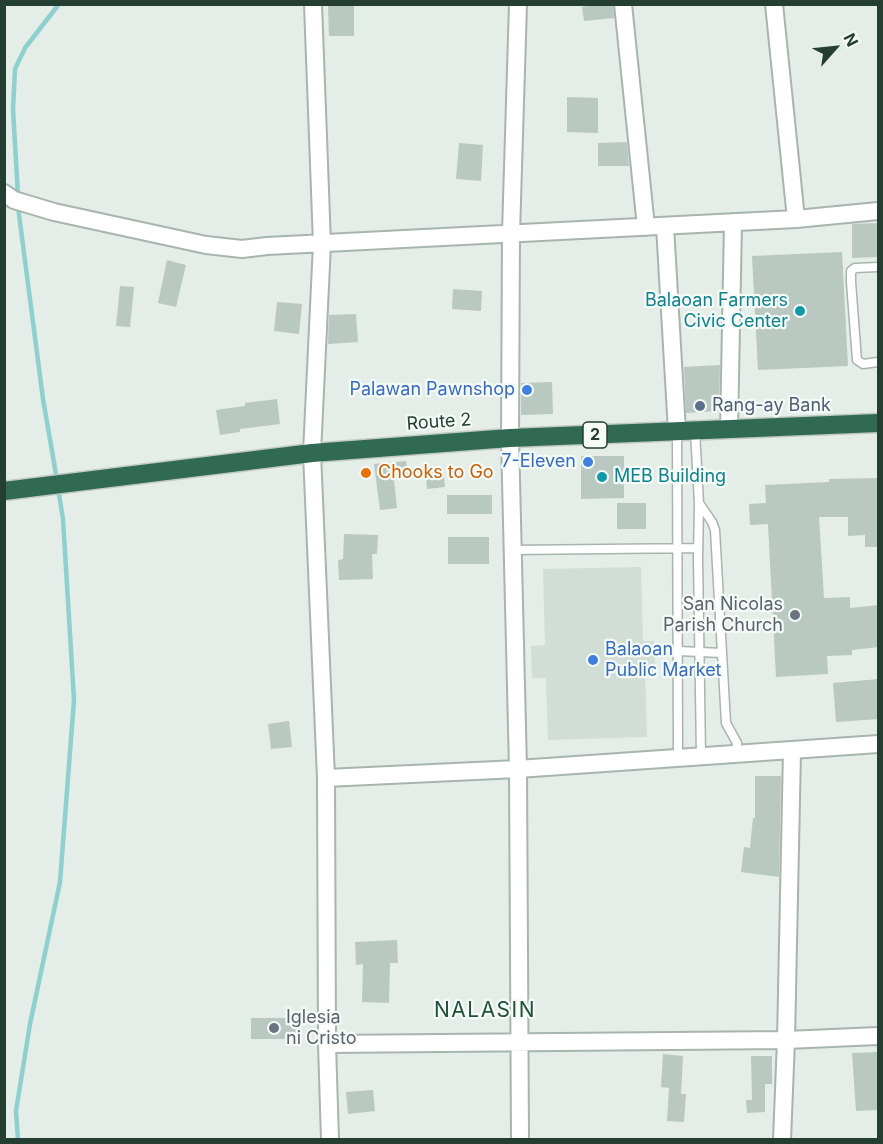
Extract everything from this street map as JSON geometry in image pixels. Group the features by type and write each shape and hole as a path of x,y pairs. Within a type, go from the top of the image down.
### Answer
{"highway":[{"name":"Route 2","path":"4,491 312,453 510,438 879,423"}],"street":[{"path":"313,4 322,244 312,453 326,778 327,1044 330,1140"},
{"path":"518,4 511,233 510,438 518,770 520,1140"},
{"path":"623,4 646,227"},
{"path":"774,4 795,219"},
{"path":"4,193 14,200 54,212 225,249 795,219 879,211"},
{"path":"729,429 733,222"},
{"path":"665,226 686,431"},
{"path":"326,778 518,770 879,744"},
{"path":"782,1140 792,751"},
{"path":"327,1044 786,1040 879,1036"}],"lane":[{"path":"879,267 855,268 852,271 851,282 857,360 863,364 879,362"},
{"path":"686,431 699,503 701,757"},
{"path":"678,759 677,549 686,431"},
{"path":"699,503 712,522 714,530 726,723 737,743 736,755"},
{"path":"513,550 698,548"},
{"path":"678,651 722,653"}],"shaded area":[{"name":"Balaoan Public Market","path":"641,567 643,641 654,641 656,673 645,674 647,737 548,740 546,678 532,678 531,646 545,645 543,569"}],"building":[{"path":"328,4 354,4 354,36 329,36"},
{"path":"613,4 614,18 584,21 582,7"},
{"path":"567,97 598,98 598,133 567,132"},
{"path":"627,142 629,166 598,166 598,143"},
{"path":"459,143 483,145 481,181 456,179"},
{"path":"879,223 879,257 852,258 852,224"},
{"name":"Balaoan Farmers Civic Center","path":"842,252 848,366 758,370 752,256"},
{"path":"167,260 186,265 176,307 158,303"},
{"path":"120,286 134,287 130,327 116,326"},
{"path":"453,289 482,291 481,311 452,309"},
{"path":"277,302 302,304 299,334 274,331"},
{"path":"356,314 358,342 328,344 329,315"},
{"path":"720,365 719,411 686,413 684,367"},
{"path":"552,382 553,414 521,415 521,383"},
{"path":"277,399 280,424 240,429 240,432 220,435 216,410"},
{"name":"MEB Building","path":"581,456 624,456 624,498 581,499"},
{"path":"406,461 408,477 394,479 397,508 380,510 374,464"},
{"path":"443,467 445,487 427,489 425,469"},
{"path":"879,478 879,547 865,547 865,535 848,536 848,517 819,517 824,598 850,597 850,608 879,605 879,647 852,650 852,655 827,656 828,674 776,677 768,524 750,525 749,504 766,503 765,485 829,482 829,479"},
{"path":"447,495 492,495 492,514 447,514"},
{"path":"617,503 646,503 646,529 617,529"},
{"path":"344,534 378,535 377,554 372,554 373,579 339,580 338,560 343,559"},
{"path":"448,537 489,537 489,564 448,564"},
{"path":"879,679 879,719 836,722 833,683"},
{"path":"289,721 292,747 271,749 268,724"},
{"path":"755,776 781,776 779,877 741,872 744,847 750,848 753,818 755,818"},
{"path":"397,940 398,963 390,963 389,1003 362,1002 363,964 356,965 355,942"},
{"name":"Iglesia ni Cristo","path":"251,1018 297,1018 297,1039 251,1039"},
{"path":"879,1052 879,1110 856,1111 852,1053"},
{"path":"663,1054 683,1056 681,1094 686,1094 684,1122 667,1121 669,1088 661,1087"},
{"path":"751,1056 772,1056 772,1084 765,1084 765,1112 747,1113 746,1100 752,1100"},
{"path":"373,1090 375,1111 348,1114 346,1092"}],"waterway":[{"path":"18,196 13,109 15,69 25,48 59,4"},
{"path":"18,207 43,399 57,480"},
{"path":"18,1140 16,1111 30,1024 60,882 74,700 63,519 58,488"}],"place":[{"name":"Balaoan Farmers Civic Center","path":"800,311"},
{"name":"Palawan Pawnshop","path":"527,390"},
{"name":"Rang-ay Bank","path":"700,406"},
{"name":"7-Eleven","path":"588,462"},
{"name":"Chooks to Go","path":"366,473"},
{"name":"MEB Building","path":"602,477"},
{"name":"San Nicolas Parish Church","path":"795,615"},
{"name":"Balaoan Public Market","path":"593,660"},
{"name":"Iglesia ni Cristo","path":"274,1028"}],"district":[{"name":"NALASIN","path":"485,1011"}]}
